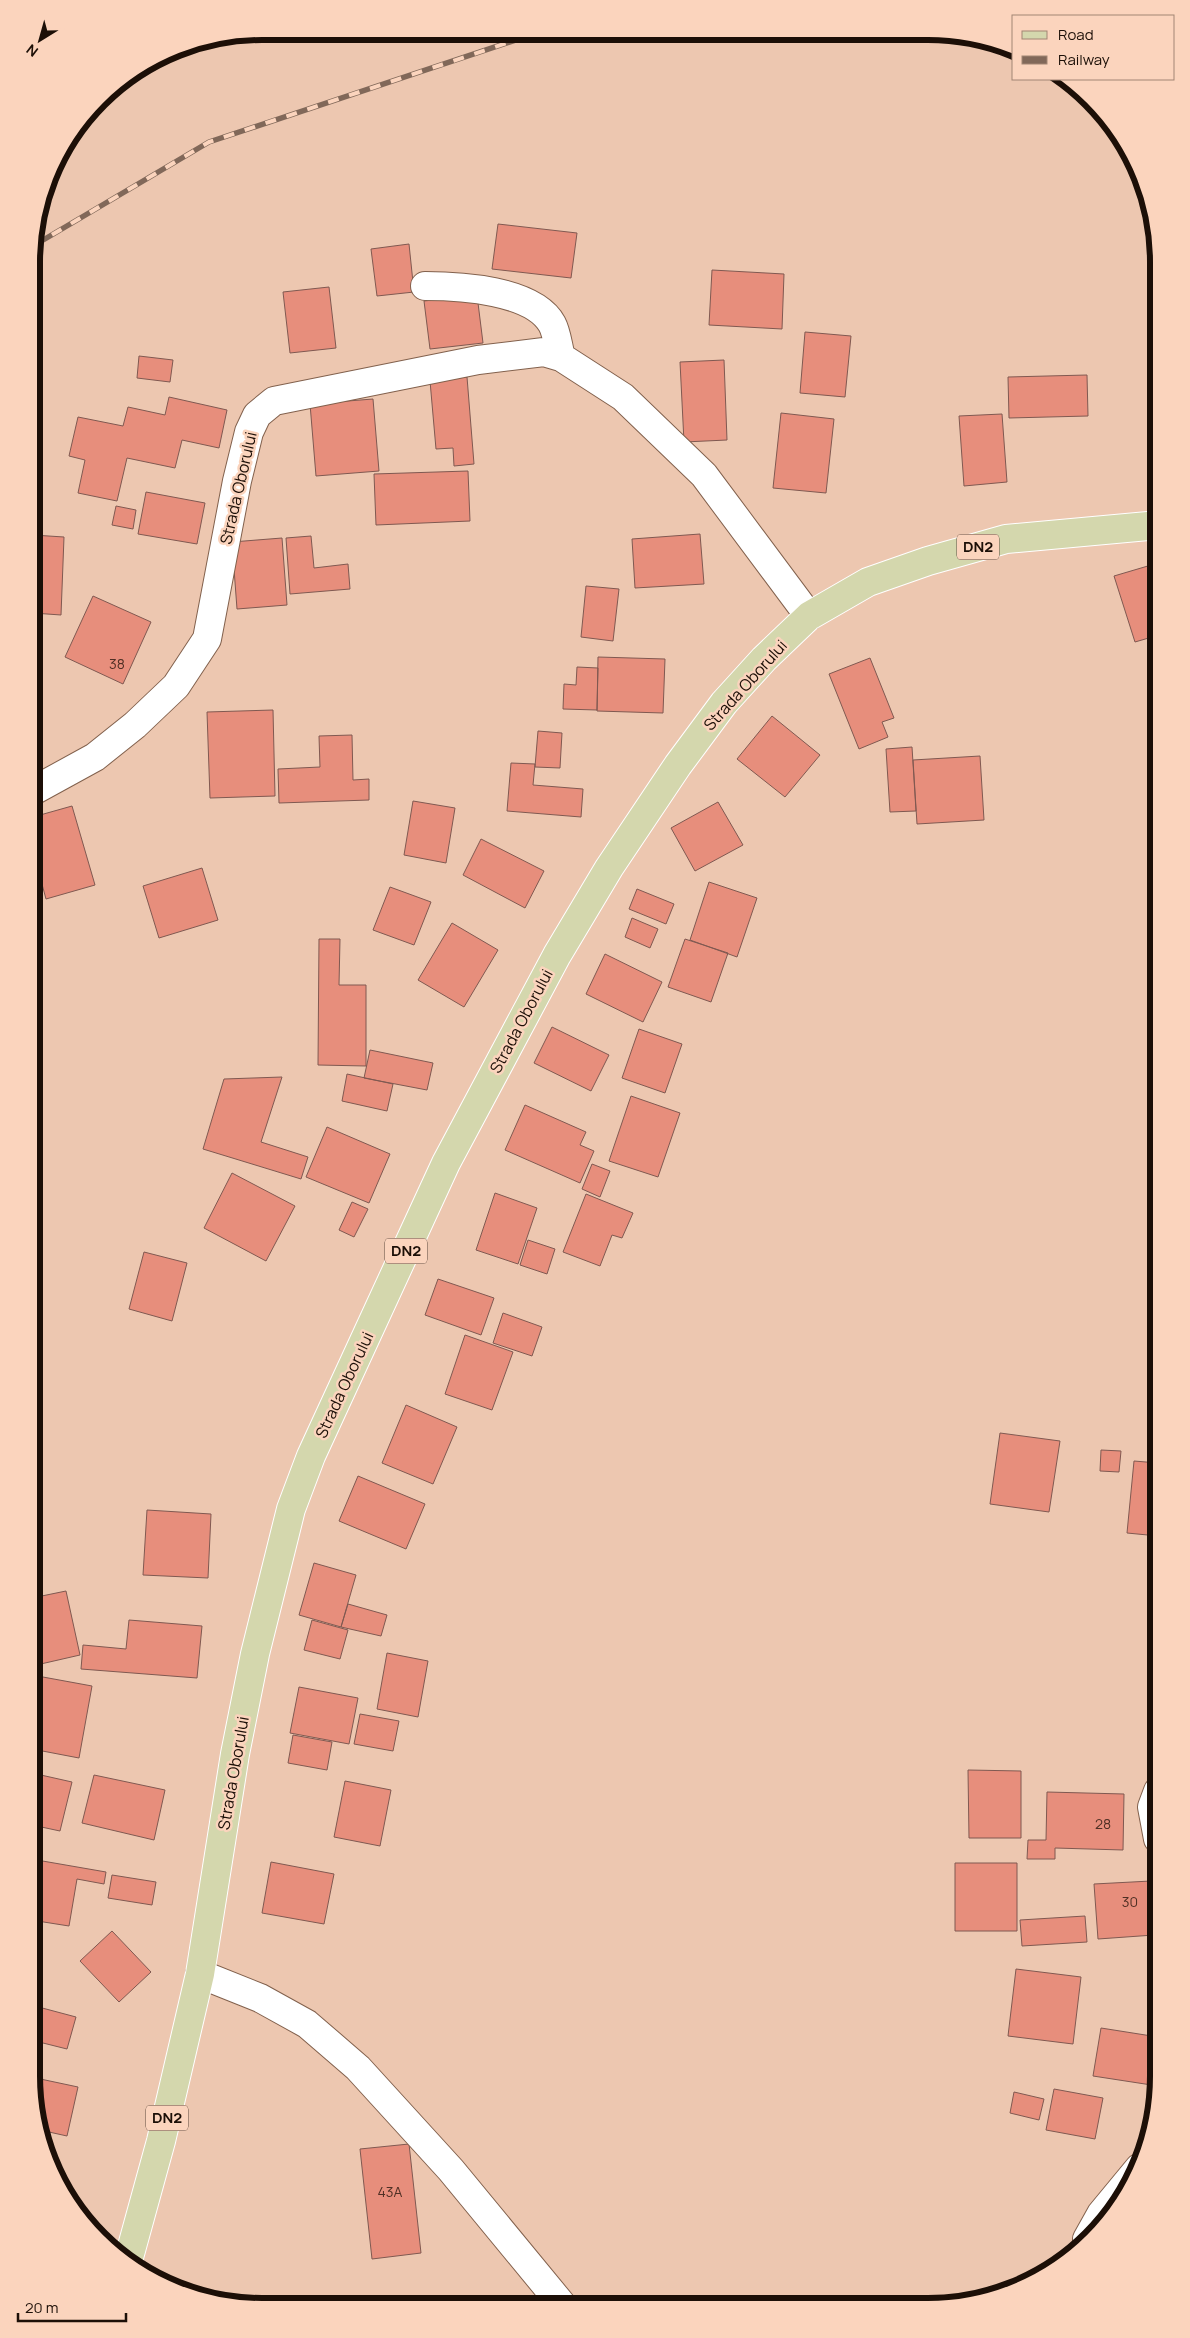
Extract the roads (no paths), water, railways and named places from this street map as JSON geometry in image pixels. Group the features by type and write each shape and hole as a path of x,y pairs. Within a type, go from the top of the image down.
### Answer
{"main road":[{"name":"Strada Oborului","path":"130,2254 161,2141 200,1974 235,1754 255,1654 292,1508 311,1456 446,1163 557,955 609,868 678,765 724,703 764,659 809,616 868,582 928,561 1006,539 1150,526"}],"street":[{"path":"425,286 486,290 534,305 552,324 561,357"},
{"name":"Strada Oborului","path":"40,786 95,757 135,725 176,686 207,639 237,481 249,432 257,415 274,401 478,360 544,352 561,357 622,397 704,475 809,616"},
{"path":"200,1974 260,1998 307,2024 358,2068 451,2170 557,2298"},
{"path":"1100,2216 1109,2204"}],"railway":[{"path":"41,241 209,142 516,40"}]}
